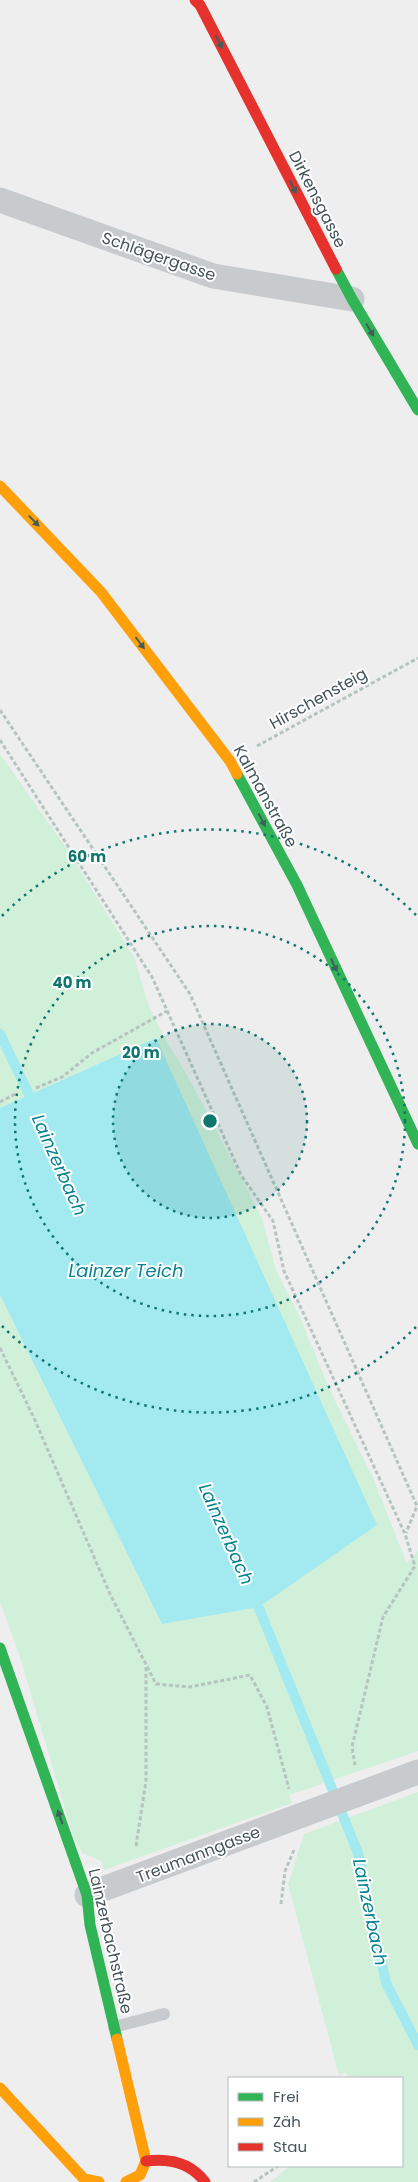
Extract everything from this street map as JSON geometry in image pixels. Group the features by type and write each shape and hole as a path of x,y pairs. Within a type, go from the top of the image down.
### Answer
{"street":[{"name":"Dirkensgasse","path":"195,0 200,5 352,299 418,410"},
{"name":"Schlägergasse","path":"0,200 213,276 352,299"},
{"name":"Kalmanstraße","path":"0,486 101,592 230,760 297,885 418,1144"},
{"name":"Lainzerbachstraße","path":"0,1648 87,1895 90,1925 146,2161"},
{"path":"360,1793 418,1772"},
{"name":"Treumanngasse","path":"87,1895 360,1793"},
{"path":"0,2088 89,2181"},
{"path":"126,2182 140,2175 146,2161 160,2158 180,2164 200,2174 205,2182"}],"lane":[{"path":"114,2027 164,2014"}],"path":[{"name":"Hirschensteig","path":"230,760 418,658"},
{"path":"0,710 190,994 417,1506 406,1534"},
{"path":"0,740 152,977 241,1175 273,1221 284,1271 406,1534 415,1566 383,1617 352,1746 360,1793"},
{"path":"36,1088 62,1077 92,1053 168,1011"},
{"path":"0,1102 17,1093"},
{"path":"0,1348 34,1418 110,1594 156,1684 190,1687 250,1675 267,1707 303,1814 300,1837 285,1871 281,1904"},
{"path":"131,1879 146,1781 146,1663"},
{"path":"254,2182 276,2167"}],"green space":[{"path":"0,754 67,849 135,959 147,1001 163,1035 191,1082 262,1218 276,1270 299,1315 329,1388 374,1480 407,1564 418,1551 418,1751 289,1795 292,1803 104,1870 101,1861 83,1853 74,1839 20,1657 0,1602 0,1295 162,1624 156,1038 0,1108"},
{"path":"418,1792 418,2182 270,2182 289,2167 403,2167 403,2077 349,2077 345,2072 339,2076 288,1884 304,1834"}],"water":[{"name":"Lainzer Teich","path":"156,1038 377,1525 259,1607 162,1624 0,1295 0,1108"}],"waterway":[{"name":"Lainzerbach","path":"0,1034 34,1105"},
{"name":"Lainzerbach","path":"254,1596 358,1853 386,1983 418,2045"}],"traffic: fast":[{"path":"336,269 418,410"},
{"path":"237,774 297,885 418,1144"},
{"path":"0,1648 87,1895 90,1925 117,2039"}],"traffic: slow":[{"path":"0,486 101,592 230,761 237,774"},
{"path":"117,2039 146,2161"},
{"path":"0,2088 84,2179 99,2182"},
{"path":"126,2182 140,2175 146,2161"}],"traffic: jam":[{"path":"195,0 200,5 336,269"},
{"path":"146,2161 163,2160 179,2163 193,2170 205,2182"}]}
